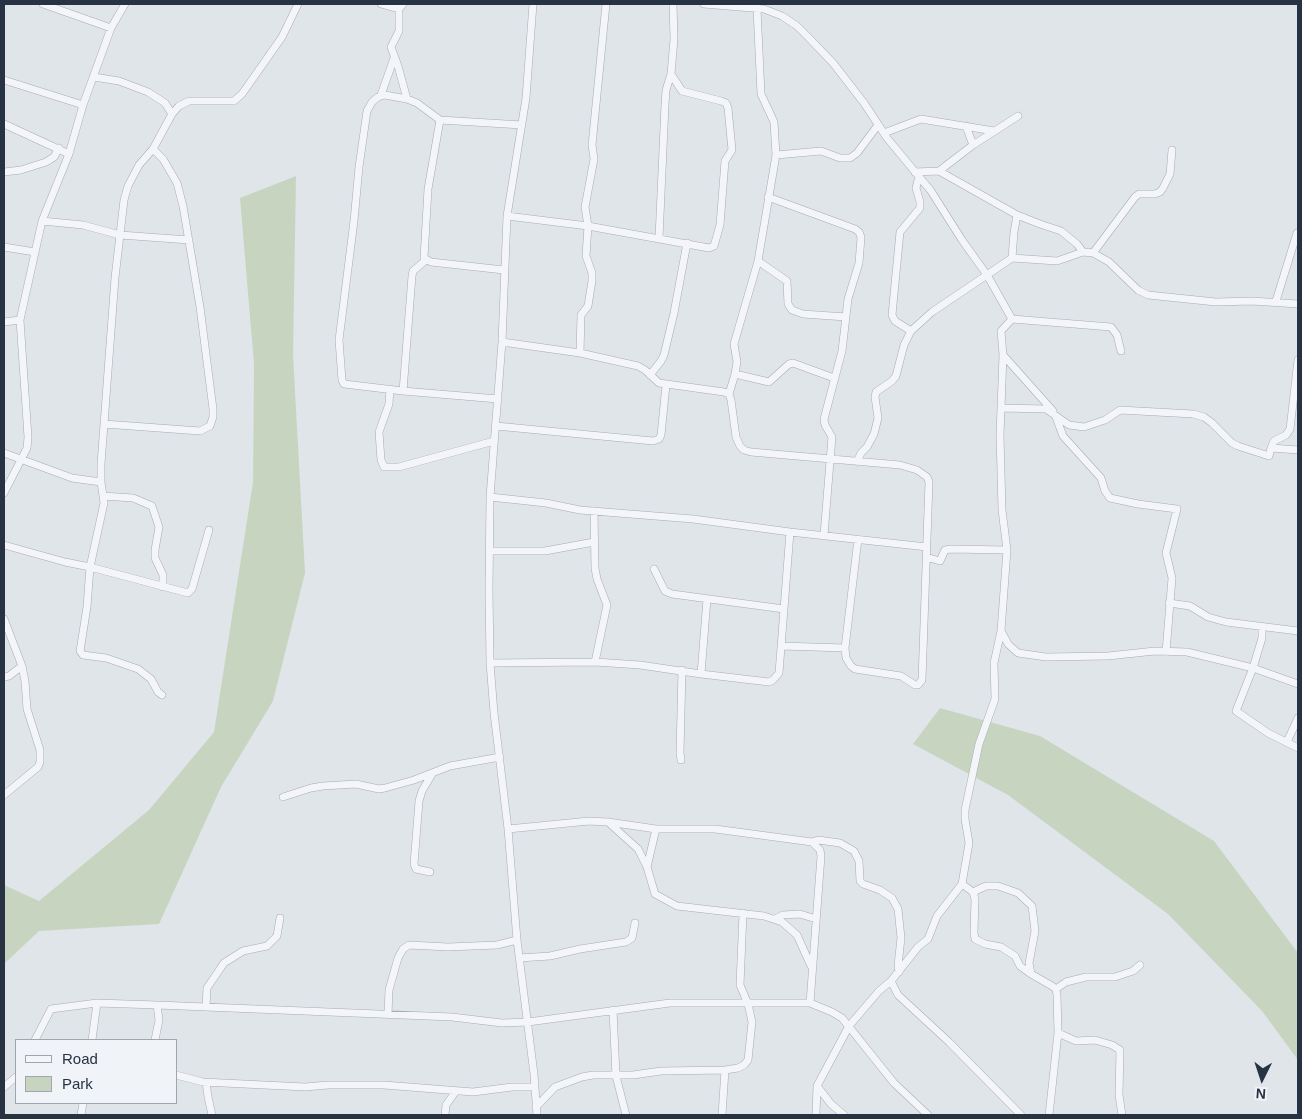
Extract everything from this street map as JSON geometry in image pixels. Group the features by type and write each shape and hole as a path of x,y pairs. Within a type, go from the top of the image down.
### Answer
{"street":[{"path":"42,4 111,28"},
{"path":"4,493 27,448 28,438 20,320 42,221 69,154 83,105 111,28 125,4"},
{"path":"162,696 150,679 138,669 122,662 80,653 87,607 90,567 104,503 101,482 104,424 124,200 128,186 139,165 153,149 172,114 179,106 189,102 234,101 242,94 282,37 298,4"},
{"path":"381,4 401,7 400,31 391,47 407,99"},
{"path":"533,4 530,56 522,125 507,216 502,342 490,497 489,551 490,664 508,829 517,940 537,1111"},
{"path":"580,353 582,315 588,306 592,281 592,274 586,256 588,226 585,207 594,159 592,145 606,4"},
{"path":"659,238 666,90 671,74 674,39 673,4"},
{"path":"704,4 761,7 782,16 797,26 809,38 833,63 864,103 884,133 917,174 987,275 1012,319"},
{"path":"761,7 761,94 774,122 776,155 758,261 734,339 737,362 736,374 729,394 736,437 744,450 910,467 928,478 927,546 920,683 915,685 901,676 855,669 848,662 845,648 858,539"},
{"path":"394,58 381,95 372,102 367,111 356,184 354,221 339,340 343,382 403,391 498,399"},
{"path":"507,216 588,226 712,247 717,239 720,225 725,161 732,150 726,104 715,99 682,91 671,74"},
{"path":"94,77 119,81 148,92 164,103 172,114"},
{"path":"4,80 83,105"},
{"path":"381,95 407,99 429,110 440,120 522,125"},
{"path":"917,174 939,171 973,145 1018,116"},
{"path":"884,133 921,119 994,131"},
{"path":"426,260 423,254 428,189 440,120"},
{"path":"4,124 69,154"},
{"path":"776,155 821,151 840,158 850,158 857,153 878,125"},
{"path":"966,126 973,145"},
{"path":"4,172 21,170 46,162 54,157 59,148"},
{"path":"104,424 200,431 210,426 213,409 183,206 177,183 163,159 153,149"},
{"path":"1093,253 1135,197 1139,194 1155,194 1160,192 1170,174 1172,150"},
{"path":"939,171 1017,215 1061,231 1077,244 1083,252"},
{"path":"911,331 894,321 892,315 900,232 920,208 916,188 917,174"},
{"path":"768,197 859,232 861,237 859,263 850,289 842,351 824,419 825,425 832,437 824,535"},
{"path":"1012,258 1017,215"},
{"path":"42,221 82,225 120,235 189,240"},
{"path":"1276,301 1297,233"},
{"path":"650,375 664,355 687,243"},
{"path":"4,247 35,252"},
{"path":"857,462 860,453 867,447 874,434 878,418 876,392 896,376 904,345 911,331 932,312 947,304 1012,258 1056,261 1083,252 1093,253 1109,262 1138,290 1148,295 1216,302 1276,301 1298,304"},
{"path":"403,391 413,271 426,260 504,270"},
{"path":"758,261 787,281 788,304 792,310 803,314 846,317"},
{"path":"1012,319 1111,327 1117,335 1120,351"},
{"path":"816,1115 817,1086 849,1026 879,991 899,972 918,947 928,939 937,916 962,884 969,842 965,810 980,744 995,699 994,663 1001,630 1007,550 1002,510 1001,408 1003,354 1001,331 1012,319"},
{"path":"4,322 20,320"},
{"path":"502,342 580,353 638,366 659,383 714,390 729,394"},
{"path":"1003,354 1063,422"},
{"path":"1001,408 1046,409 1069,425 1084,427 1105,420 1120,410 1187,413 1204,417 1232,443 1269,456 1274,441 1286,435 1290,428 1298,360"},
{"path":"736,374 769,382 792,363 834,378"},
{"path":"496,426 653,441 659,439 661,435 666,385"},
{"path":"390,389 389,404 379,432 381,460 384,467 399,467 494,441"},
{"path":"1056,417 1063,436 1101,478 1105,492 1110,498 1177,509 1166,553 1172,578 1166,652"},
{"path":"1271,448 1298,450"},
{"path":"4,453 72,478 101,482"},
{"path":"103,496 133,498 152,506 159,526 154,550 155,558 163,574 163,587"},
{"path":"490,497 546,503 580,510 693,519 790,532 927,546"},
{"path":"594,511 597,579 607,605 595,662"},
{"path":"4,545 184,593 190,592 203,556 209,530"},
{"path":"490,664 595,662 640,665 769,682 779,672 790,532"},
{"path":"489,551 545,551 594,542"},
{"path":"926,557 940,561 945,550 1007,550"},
{"path":"654,569 662,586 668,593 784,609"},
{"path":"701,674 707,599"},
{"path":"1169,603 1190,606 1208,617 1226,622 1298,631"},
{"path":"4,619 22,666 27,709 40,750 38,767 4,795"},
{"path":"1262,627 1262,638 1253,668 1236,711 1268,733 1298,748"},
{"path":"1001,630 1008,644 1014,650 1028,655 1046,657 1108,656 1155,651 1187,652 1253,668 1298,684"},
{"path":"781,646 845,648"},
{"path":"4,678 22,666"},
{"path":"681,760 682,670"},
{"path":"1287,742 1298,718"},
{"path":"283,797 312,788 344,784 356,784 378,789 385,788 432,774 450,766 500,757"},
{"path":"430,872 416,869 414,864 419,801 422,791 432,774"},
{"path":"508,829 589,821 656,829 715,829 812,842 818,840 840,843 854,851 859,861 860,881 892,898 898,909 901,938 899,972"},
{"path":"608,822 638,850 648,867 655,894 677,906 742,913 782,922 797,935 813,969"},
{"path":"648,867 656,829"},
{"path":"810,1003 821,856 817,846 812,842"},
{"path":"962,884 973,892 975,899 975,938 985,944 1001,948 1015,956 1020,966 1056,990"},
{"path":"973,892 986,886 998,886 1018,893 1032,906 1035,932 1029,963 1031,974"},
{"path":"537,1111 555,1087 568,1081 593,1075 616,1076 661,1071 725,1070 738,1068 748,1060 752,1022 748,1004 740,985 742,913"},
{"path":"775,919 783,915 800,914 816,919"},
{"path":"206,1007 207,988 224,963 243,951 267,946 277,936 280,918"},
{"path":"519,958 550,956 580,948 626,942 632,938 635,923"},
{"path":"388,1014 389,990 398,958 403,949 410,945 448,947 497,945 517,940"},
{"path":"1056,990 1066,982 1086,977 1115,978 1133,971 1140,965"},
{"path":"891,981 898,995 949,1042 1021,1115"},
{"path":"1049,1115 1058,1033 1056,990"},
{"path":"36,1039 51,1009 97,1003 452,1017 493,1023 528,1022 670,1003 810,1003 842,1018 894,1083 928,1115"},
{"path":"92,1039 97,1003"},
{"path":"155,1039 159,1020 157,1005"},
{"path":"614,1010 616,1076 626,1115"},
{"path":"1058,1033 1076,1041 1095,1040 1112,1045 1120,1050 1119,1095 1122,1115"},
{"path":"722,1115 725,1070"},
{"path":"178,1075 206,1082 305,1087 384,1085 473,1092 512,1087 535,1087"},
{"path":"4,1086 15,1078"},
{"path":"206,1082 212,1115"},
{"path":"817,1086 831,1104 844,1115"},
{"path":"445,1115 446,1105 456,1091"}],"green space":[{"path":"296,176 293,355 305,573 273,701 221,787 159,924 39,931 4,964 4,885 39,901 149,810 214,732 253,482 254,364 240,198"},
{"path":"940,708 1040,736 1214,841 1298,953 1298,1060 1262,1011 1168,914 1008,795 913,744"}]}
